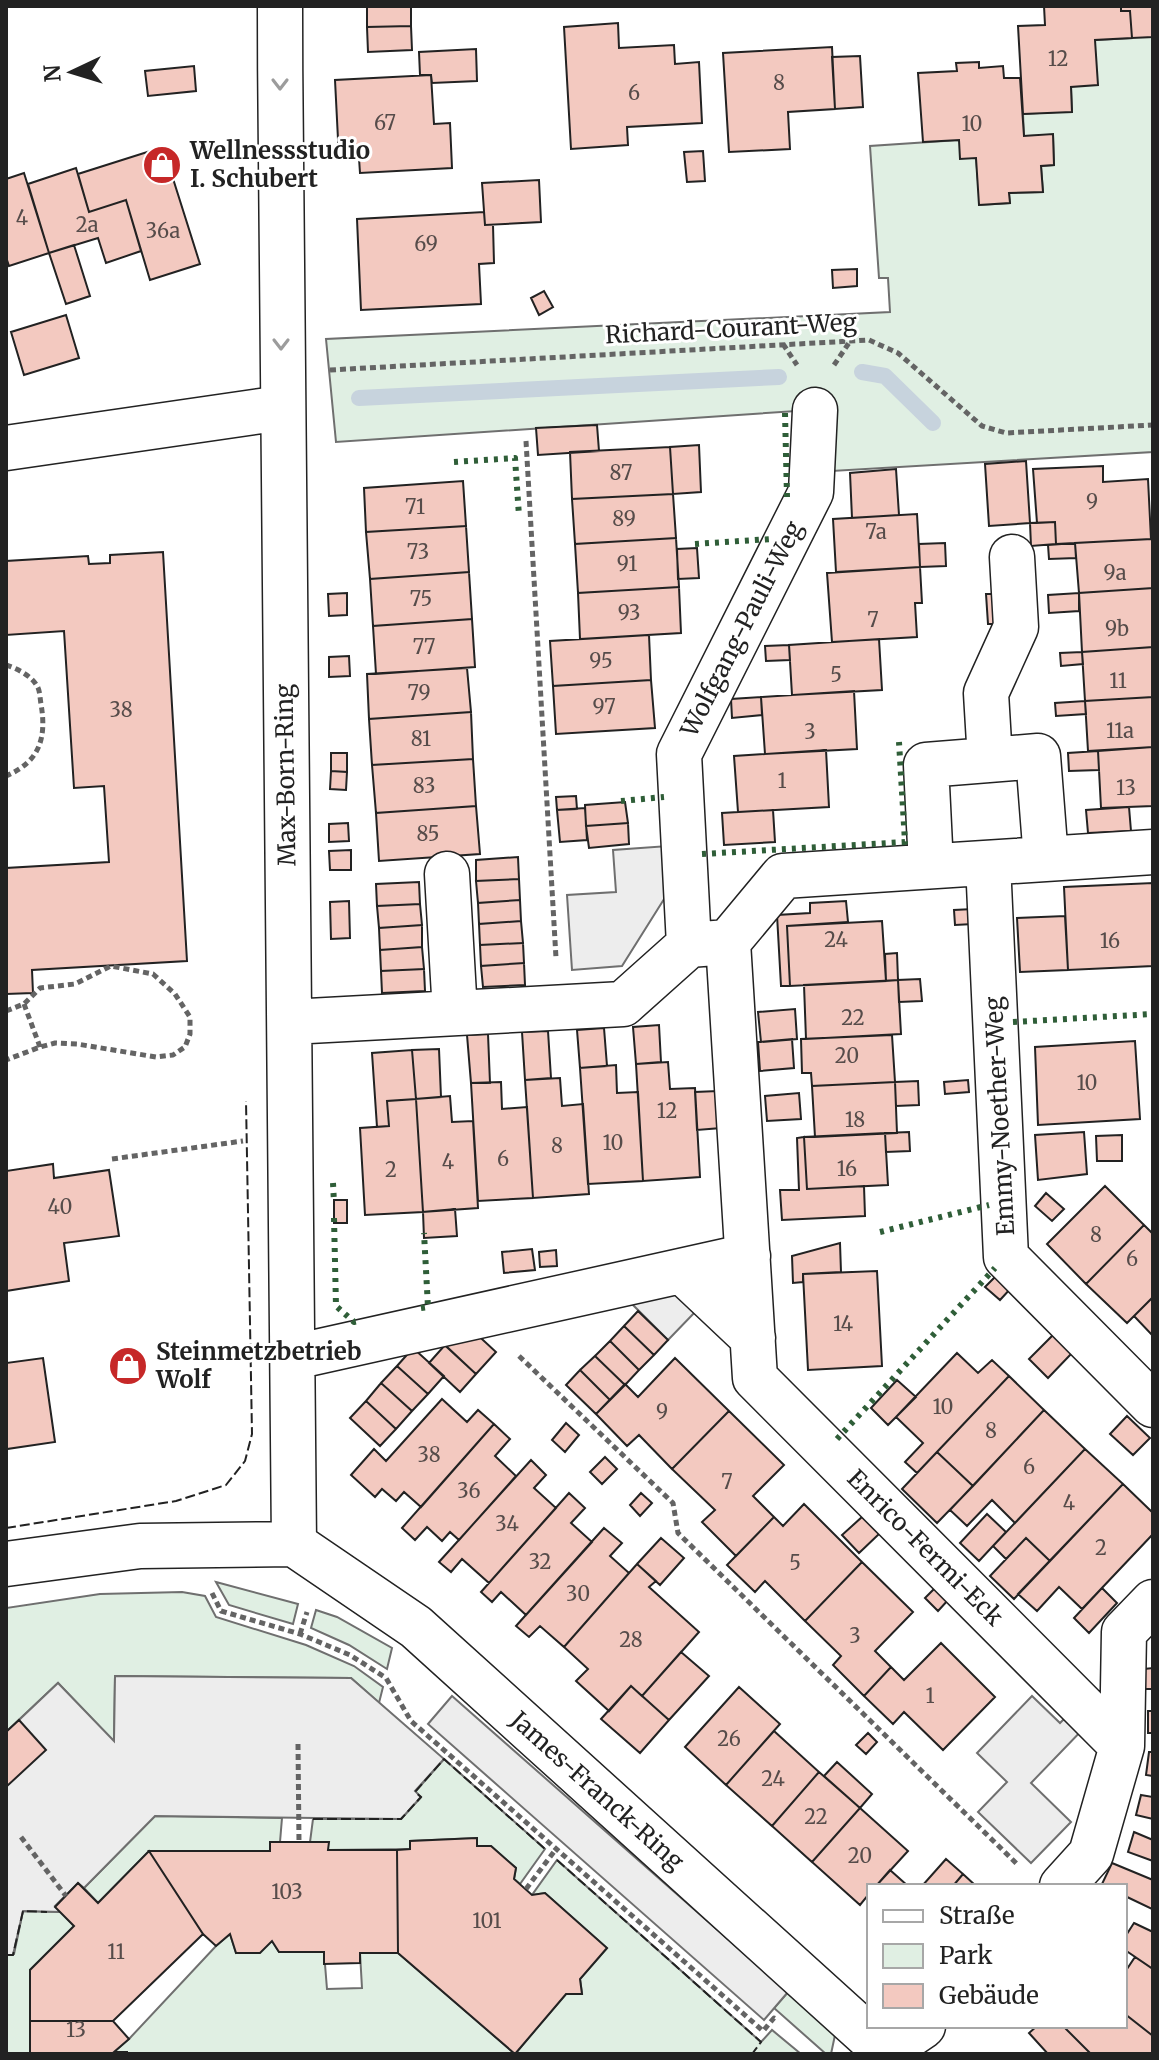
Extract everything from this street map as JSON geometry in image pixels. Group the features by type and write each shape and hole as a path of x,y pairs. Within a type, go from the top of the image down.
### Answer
{"street":[{"name":"Max-Born-Ring","path":"280,6 281,390 294,1544"},
{"path":"6,448 281,390"},
{"name":"Wolfgang-Pauli-Weg","path":"708,944 679,754 811,492 815,410"},
{"path":"990,760 986,693 1016,627 1012,557"},
{"path":"931,866 926,765 1038,756 1046,859"},
{"path":"290,1022 623,1004 708,944 783,876 1153,852"},
{"name":"Emmy-Noether-Weg","path":"988,863 1006,1257 1153,1405"},
{"path":"447,874 455,1013"},
{"name":"Enrico-Fermi-Eck","path":"708,944 748,1256 755,1378 1122,1746"},
{"path":"294,1357 748,1256"},
{"path":"682,1271 753,1338"},
{"path":"6,1564 140,1546 294,1544"},
{"name":"James-Franck-Ring","path":"294,1544 416,1627 885,2053"},
{"path":"1045,1880 1091,1854 1122,1746 1124,1632 1153,1602"},
{"path":"885,2053 920,2028"}],"path":[{"name":"Richard-Courant-Weg","path":"281,390 869,340 898,353 982,426 1006,433 1153,425"},
{"path":"526,441 559,1007"},
{"path":"6,665 37,684 44,720 39,750 19,771 6,776"},
{"path":"6,1011 24,1004 40,988 75,984 111,966 153,974 175,994 190,1017 190,1034 185,1047 173,1055 156,1057 55,1043 6,1060"},
{"path":"24,1004 40,1047"},
{"path":"112,1159 291,1135"},
{"path":"477,1317 673,1503 678,1533 1045,1880"},
{"path":"189,1545 221,1611 313,1639 350,1655 386,1678 411,1721 763,2031 774,2018 785,2027"},
{"path":"298,1744 299,1842"},
{"path":"21,1837 66,1896"},
{"path":"526,1889 556,1849"}],"green space":[{"path":"1153,6 1153,452 832,471 827,409 336,442 326,339 890,312 888,278 879,278 870,146 959,140 976,158 980,205 1010,203 1009,193 1043,192 1041,166 1054,165 1053,135 1024,136 1023,114 1072,111 1071,87 1095,40 1132,38"},
{"path":"216,1582 298,1604 293,1624 229,1605"},
{"path":"182,1592 205,1596 216,1617 306,1645 354,1666 383,1687 379,1703 351,1678 115,1676 114,1742 58,1683 6,1732 6,1608 100,1594"},
{"path":"316,1610 337,1617 392,1648 387,1669 349,1645 311,1628"},
{"path":"444,1759 545,1849 520,1884 514,1879 516,1868 491,1846 477,1846 476,1838 410,1841 410,1849 328,1850 328,1842 310,1842 313,1819 401,1819 421,1797 415,1792"},
{"path":"155,1816 282,1818 280,1842 270,1842 270,1851 149,1851 98,1903 84,1888"},
{"path":"557,1860 761,2042 772,2030 801,2054 515,2054 566,1994 582,1993 580,1979 607,1948 545,1893 532,1895"},
{"path":"23,1911 61,1912 74,1926 30,1970 30,2054 6,2054 6,1955 14,1954"},
{"path":"230,1934 236,1953 272,1941 279,1952 324,1952 327,1989 362,1988 360,1953 398,1953 515,2054 114,2052"},
{"path":"788,1992 835,2035 831,2054 826,2054 774,2008"}],"shaded area":[{"path":"668,846 671,888 622,966 572,970 567,895 616,892 613,850"},
{"path":"673,1286 697,1310 668,1340 624,1296"},
{"path":"115,1676 351,1678 444,1759 415,1791 421,1797 401,1819 155,1816 84,1888 78,1883 55,1906 61,1912 23,1911 13,1955 6,1955 6,1787 19,1720 58,1683 114,1741"},
{"path":"452,1696 788,1992 764,2020 428,1724"},
{"path":"1032,1696 1060,1723 1072,1711 1087,1725 1031,1783 1071,1822 1031,1863 978,1812 1007,1782 977,1753"}],"building":[{"path":"367,6 411,6 411,26 367,27"},
{"path":"1044,6 1121,6 1121,11 1130,11 1132,38 1095,40 1098,85 1071,87 1072,112 1023,114 1018,26 1045,25"},
{"path":"1121,6 1153,6 1153,37 1132,38 1130,11 1121,11"},
{"path":"618,23 619,48 674,45 675,64 699,62 702,123 627,127 628,145 571,149 564,27"},
{"path":"411,26 412,50 368,52 367,27"},
{"path":"832,47 835,109 788,112 790,149 729,152 723,53"},
{"path":"476,49 477,81 432,83 431,75 420,75 419,52"},
{"path":"860,56 863,107 835,109 832,57"},
{"path":"979,62 979,68 1003,66 1004,78 1020,78 1024,136 1053,134 1054,165 1041,166 1043,192 1009,193 1010,203 979,205 976,158 960,159 959,140 923,142 918,73 957,71 956,63"},
{"path":"194,66 196,91 148,96 145,71"},
{"path":"431,75 434,124 450,123 452,168 360,173 359,158 339,159 335,80"},
{"path":"163,147 200,264 150,280 126,200 89,212 78,174"},
{"path":"703,151 705,181 687,182 684,152"},
{"path":"76,168 89,212 126,200 141,251 106,263 98,238 49,253 28,184"},
{"path":"24,173 49,253 9,266 6,257 6,179"},
{"path":"539,180 541,222 485,225 482,183"},
{"path":"484,212 485,225 493,225 494,263 479,264 481,304 361,310 357,219"},
{"path":"74,245 90,296 66,304 49,253"},
{"path":"857,269 857,286 833,288 832,270"},
{"path":"544,291 553,307 539,315 531,298"},
{"path":"66,315 79,358 24,375 11,332"},
{"path":"597,425 599,451 538,455 536,428"},
{"path":"699,445 701,492 673,494 670,447"},
{"path":"670,447 673,494 572,499 570,452"},
{"path":"1026,461 1030,523 989,526 985,464"},
{"path":"1103,466 1103,482 1148,479 1151,539 1056,544 1055,522 1037,523 1033,469"},
{"path":"896,469 899,515 852,518 850,473"},
{"path":"463,481 466,526 366,532 364,488"},
{"path":"673,494 676,538 575,544 572,499"},
{"path":"917,514 920,567 836,572 833,519"},
{"path":"1055,522 1056,544 1031,546 1030,523"},
{"path":"466,526 469,572 370,579 366,532"},
{"path":"676,538 679,587 578,593 575,544"},
{"path":"1153,539 1153,588 1079,593 1075,543"},
{"path":"945,543 946,566 920,567 919,544"},
{"path":"1075,543 1076,558 1049,559 1048,545"},
{"path":"697,548 699,578 678,579 677,549"},
{"path":"163,552 187,961 32,970 33,993 6,994 6,868 109,862 104,786 74,788 64,631 6,635 6,561 88,556 89,564 110,563 110,555"},
{"path":"920,567 922,603 915,603 917,637 832,642 827,573"},
{"path":"469,572 472,619 373,626 370,579"},
{"path":"679,587 681,633 580,639 578,593"},
{"path":"1153,588 1153,647 1082,652 1079,593"},
{"path":"347,593 347,615 329,616 328,594"},
{"path":"1079,593 1079,611 1049,613 1048,595"},
{"path":"986,594 997,594 998,624 988,624"},
{"path":"472,619 475,667 376,674 373,626"},
{"path":"649,635 651,680 553,686 550,641"},
{"path":"879,639 882,690 792,695 789,645"},
{"path":"789,645 790,660 766,661 765,646"},
{"path":"1153,647 1153,697 1085,701 1082,652"},
{"path":"1082,652 1083,664 1061,666 1060,653"},
{"path":"349,656 350,676 329,677 329,657"},
{"path":"467,668 471,712 369,719 367,674"},
{"path":"651,680 655,728 556,734 553,686"},
{"path":"854,691 857,749 765,754 761,697"},
{"path":"761,697 762,715 732,718 731,699"},
{"path":"1153,697 1153,747 1088,751 1085,701"},
{"path":"1085,701 1086,714 1056,716 1055,703"},
{"path":"471,712 473,759 372,765 369,719"},
{"path":"1153,747 1153,806 1101,808 1098,751"},
{"path":"826,750 829,807 738,812 734,756"},
{"path":"1098,751 1099,770 1069,771 1068,753"},
{"path":"331,753 347,753 347,772 331,771"},
{"path":"473,759 476,806 376,813 372,765"},
{"path":"331,771 347,772 346,790 330,789"},
{"path":"576,796 577,809 557,810 556,797"},
{"path":"625,802 628,823 586,826 585,805"},
{"path":"476,806 480,854 379,861 376,813"},
{"path":"1129,807 1131,831 1088,833 1086,810"},
{"path":"585,808 587,840 560,842 557,810"},
{"path":"773,810 775,842 724,845 722,813"},
{"path":"348,823 349,841 329,842 329,824"},
{"path":"628,823 629,844 589,848 586,826"},
{"path":"351,850 351,870 330,870 329,851"},
{"path":"518,857 519,879 476,881 476,860"},
{"path":"519,879 520,900 478,903 476,881"},
{"path":"419,882 420,904 377,906 376,884"},
{"path":"1153,883 1153,966 1068,970 1064,887"},
{"path":"520,900 521,921 479,924 478,903"},
{"path":"349,901 350,938 331,939 330,902"},
{"path":"846,901 848,922 787,926 790,986 781,986 777,915 810,913 810,903"},
{"path":"420,904 422,925 379,928 377,906"},
{"path":"973,909 973,924 955,925 954,910"},
{"path":"1065,916 1068,970 1020,972 1017,918"},
{"path":"521,921 523,943 480,945 479,924"},
{"path":"882,921 886,981 790,986 787,926"},
{"path":"422,925 422,947 380,950 379,928"},
{"path":"523,943 524,963 481,966 480,945"},
{"path":"422,947 424,969 381,971 380,950"},
{"path":"897,953 898,980 886,981 885,954"},
{"path":"524,963 525,985 483,987 481,966"},
{"path":"424,969 425,991 382,993 381,971"},
{"path":"920,979 922,1001 899,1002 898,980"},
{"path":"898,980 901,1034 806,1039 804,985"},
{"path":"795,1009 797,1039 761,1042 758,1012"},
{"path":"659,1025 661,1062 636,1064 633,1027"},
{"path":"604,1028 607,1066 580,1068 577,1030"},
{"path":"548,1031 551,1078 525,1080 522,1032"},
{"path":"488,1034 490,1083 471,1083 467,1035"},
{"path":"892,1035 895,1082 812,1086 811,1073 802,1073 801,1039"},
{"path":"792,1039 794,1068 760,1071 758,1042"},
{"path":"1135,1041 1140,1119 1038,1125 1035,1047"},
{"path":"439,1049 441,1097 416,1099 412,1050"},
{"path":"412,1050 416,1099 387,1101 389,1126 377,1127 372,1053"},
{"path":"668,1062 670,1089 695,1088 700,1177 643,1181 636,1064"},
{"path":"616,1065 617,1093 638,1092 643,1181 588,1184 580,1068"},
{"path":"560,1078 562,1106 583,1104 589,1194 533,1198 525,1080"},
{"path":"968,1080 969,1092 945,1094 944,1082"},
{"path":"918,1081 919,1105 896,1106 895,1082"},
{"path":"501,1082 502,1109 527,1107 533,1198 478,1201 471,1083"},
{"path":"895,1082 897,1133 815,1137 812,1086"},
{"path":"718,1091 721,1128 697,1130 695,1092"},
{"path":"799,1093 801,1119 767,1121 765,1096"},
{"path":"450,1096 452,1122 473,1121 478,1208 423,1212 416,1099"},
{"path":"416,1099 423,1212 365,1215 360,1128 389,1126 387,1101"},
{"path":"909,1132 910,1151 886,1152 885,1133"},
{"path":"1084,1132 1087,1174 1038,1180 1035,1135"},
{"path":"885,1133 888,1185 807,1189 804,1137"},
{"path":"1122,1135 1122,1161 1097,1161 1096,1136"},
{"path":"804,1137 807,1189 864,1186 865,1216 782,1220 780,1190 799,1190 797,1138"},
{"path":"53,1164 54,1178 109,1170 119,1236 64,1243 69,1281 6,1291 6,1171"},
{"path":"1105,1186 1144,1225 1086,1284 1047,1244"},
{"path":"1046,1193 1064,1209 1052,1221 1035,1206"},
{"path":"334,1200 347,1200 347,1223 334,1223"},
{"path":"455,1209 457,1236 424,1238 423,1212"},
{"path":"1144,1225 1153,1234 1153,1297 1127,1323 1086,1284"},
{"path":"840,1243 841,1272 803,1274 803,1282 793,1283 792,1256"},
{"path":"532,1249 535,1270 504,1273 502,1252"},
{"path":"556,1250 557,1266 540,1267 539,1252"},
{"path":"877,1271 882,1366 808,1370 803,1274"},
{"path":"999,1273 1012,1287 1000,1300 985,1287"},
{"path":"1153,1297 1153,1336 1134,1316"},
{"path":"638,1311 668,1340 654,1355 624,1326"},
{"path":"624,1326 654,1355 639,1370 610,1341"},
{"path":"470,1328 496,1352 476,1374 438,1339"},
{"path":"1053,1335 1072,1353 1048,1378 1029,1359"},
{"path":"610,1341 639,1370 625,1385 595,1356"},
{"path":"445,1345 476,1374 460,1392 429,1363"},
{"path":"413,1348 444,1376 428,1394 397,1366"},
{"path":"957,1353 978,1373 992,1360 1009,1376 917,1473 905,1462 923,1443 896,1417"},
{"path":"595,1356 625,1385 610,1400 580,1370"},
{"path":"43,1358 55,1442 7,1449 6,1363"},
{"path":"675,1358 729,1411 672,1469 639,1435 627,1446 596,1414 625,1384 638,1397"},
{"path":"397,1366 428,1394 412,1411 381,1383"},
{"path":"580,1370 610,1400 596,1414 566,1385"},
{"path":"1009,1376 1044,1410 973,1486 937,1452"},
{"path":"897,1380 916,1397 888,1425 871,1408"},
{"path":"381,1383 412,1411 396,1429 366,1401"},
{"path":"442,1399 467,1422 478,1410 494,1424 421,1507 404,1492 396,1501 382,1489 375,1497 351,1475 374,1449 386,1461"},
{"path":"366,1401 396,1429 380,1446 350,1418"},
{"path":"1044,1410 1085,1449 1015,1523 992,1500 967,1526 950,1510"},
{"path":"729,1411 784,1465 753,1496 774,1517 736,1556 702,1522 715,1510 672,1469"},
{"path":"1127,1416 1150,1438 1133,1455 1110,1434"},
{"path":"566,1423 579,1435 565,1452 552,1440"},
{"path":"494,1424 510,1439 495,1456 516,1476 459,1540 450,1532 442,1541 427,1527 415,1540 402,1528"},
{"path":"1085,1449 1123,1484 1050,1561 1026,1538 1006,1559 993,1546"},
{"path":"937,1452 973,1486 937,1523 902,1489"},
{"path":"605,1457 617,1469 602,1484 590,1472"},
{"path":"531,1460 546,1475 534,1488 556,1508 489,1583 462,1559 451,1572 439,1562"},
{"path":"1123,1484 1153,1513 1153,1534 1082,1609 1059,1587 1037,1611 1018,1594"},
{"path":"569,1493 585,1508 571,1523 592,1542 526,1615 501,1592 492,1602 481,1592"},
{"path":"641,1493 652,1503 640,1516 630,1505"},
{"path":"804,1504 862,1562 805,1621 765,1581 755,1592 727,1565 774,1517 783,1526"},
{"path":"987,1514 1006,1532 979,1561 960,1543"},
{"path":"862,1517 879,1534 859,1553 842,1535"},
{"path":"604,1528 622,1543 610,1556 629,1573 564,1647 540,1626 529,1637 516,1626"},
{"path":"661,1538 684,1558 660,1585 637,1564"},
{"path":"1026,1538 1050,1561 1014,1599 990,1576"},
{"path":"862,1562 913,1612 875,1651 891,1667 864,1696 833,1665 841,1656 805,1621"},
{"path":"637,1564 656,1581 649,1587 699,1632 642,1696 631,1686 609,1711 576,1681 588,1669 564,1647"},
{"path":"936,1587 949,1599 938,1611 925,1598"},
{"path":"1102,1588 1117,1603 1089,1633 1074,1618"},
{"path":"941,1643 995,1697 943,1750 904,1712 893,1724 864,1696 891,1667 904,1680"},
{"path":"681,1652 709,1676 669,1720 642,1696"},
{"path":"1153,1668 1153,1689 1145,1689 1144,1669"},
{"path":"631,1686 669,1720 640,1753 601,1719"},
{"path":"739,1687 780,1724 726,1785 685,1747"},
{"path":"1148,1711 1153,1711 1153,1733 1148,1733"},
{"path":"19,1720 46,1750 6,1787 6,1732"},
{"path":"774,1731 819,1772 772,1826 726,1785"},
{"path":"868,1733 877,1742 866,1754 856,1745"},
{"path":"1149,1752 1153,1752 1153,1776 1146,1775"},
{"path":"837,1762 872,1794 860,1808 824,1776"},
{"path":"819,1772 860,1808 812,1862 772,1826"},
{"path":"1141,1795 1153,1797 1153,1819 1136,1815"},
{"path":"860,1808 908,1851 878,1884 867,1884 867,1896 860,1905 812,1862"},
{"path":"1134,1832 1153,1840 1153,1861 1128,1852"},
{"path":"477,1838 477,1846 491,1846 516,1868 514,1879 532,1895 545,1893 607,1948 580,1979 582,1994 566,1994 515,2054 398,1953 397,1850 410,1849 410,1841"},
{"path":"270,1842 329,1842 328,1850 397,1850 398,1953 360,1953 360,1963 324,1964 324,1952 279,1952 272,1941 260,1953 236,1953 230,1934 216,1946 203,1934 149,1851 270,1851"},
{"path":"149,1851 203,1934 113,2021 30,2021 30,1970 74,1926 55,1907 78,1883 98,1903"},
{"path":"946,1859 963,1874 955,1884 924,1884"},
{"path":"1112,1863 1153,1880 1152,1909 1127,1897 1127,1884 1102,1884"},
{"path":"890,1870 906,1884 878,1884"},
{"path":"963,1874 974,1884 955,1884"},
{"path":"1134,1923 1153,1932 1153,1969 1127,1951 1127,1934"},
{"path":"1135,1957 1153,1969 1153,2036 1127,2016 1127,1969"},
{"path":"1127,2016 1153,2036 1153,2054 1091,2054 1065,2028 1127,2028"},
{"path":"30,2021 113,2021 129,2039 114,2052 127,2054 30,2054"},
{"path":"1035,2028 1065,2028 1091,2054 1048,2054 1029,2033"}],"waterway":[{"path":"862,372 885,376 933,423"},
{"path":"359,398 779,377"}],"hedge":[{"path":"785,413 787,497"},
{"path":"454,462 515,458 519,516"},
{"path":"695,544 771,539"},
{"path":"702,854 905,842 899,742"},
{"path":"621,801 664,797"},
{"path":"1013,1022 1153,1014"},
{"path":"333,1183 334,1203"},
{"path":"880,1232 989,1205"},
{"path":"334,1218 336,1306 354,1322 359,1321"},
{"path":"421,1308 428,1307 424,1233"},
{"path":"837,1439 995,1268"}],"fence":[{"path":"6,1528 176,1501 226,1485 245,1461 252,1434 246,1101"},
{"path":"313,1819 401,1819 421,1797 415,1792 444,1759 545,1849"},
{"path":"557,1860 761,2042 752,2054"},
{"path":"6,1955 13,1955 23,1911 47,1912"}],"place":[{"name":"Wellnessstudio I. Schubert","path":"162,165"},
{"name":"Steinmetzbetrieb Wolf","path":"128,1366"}]}
